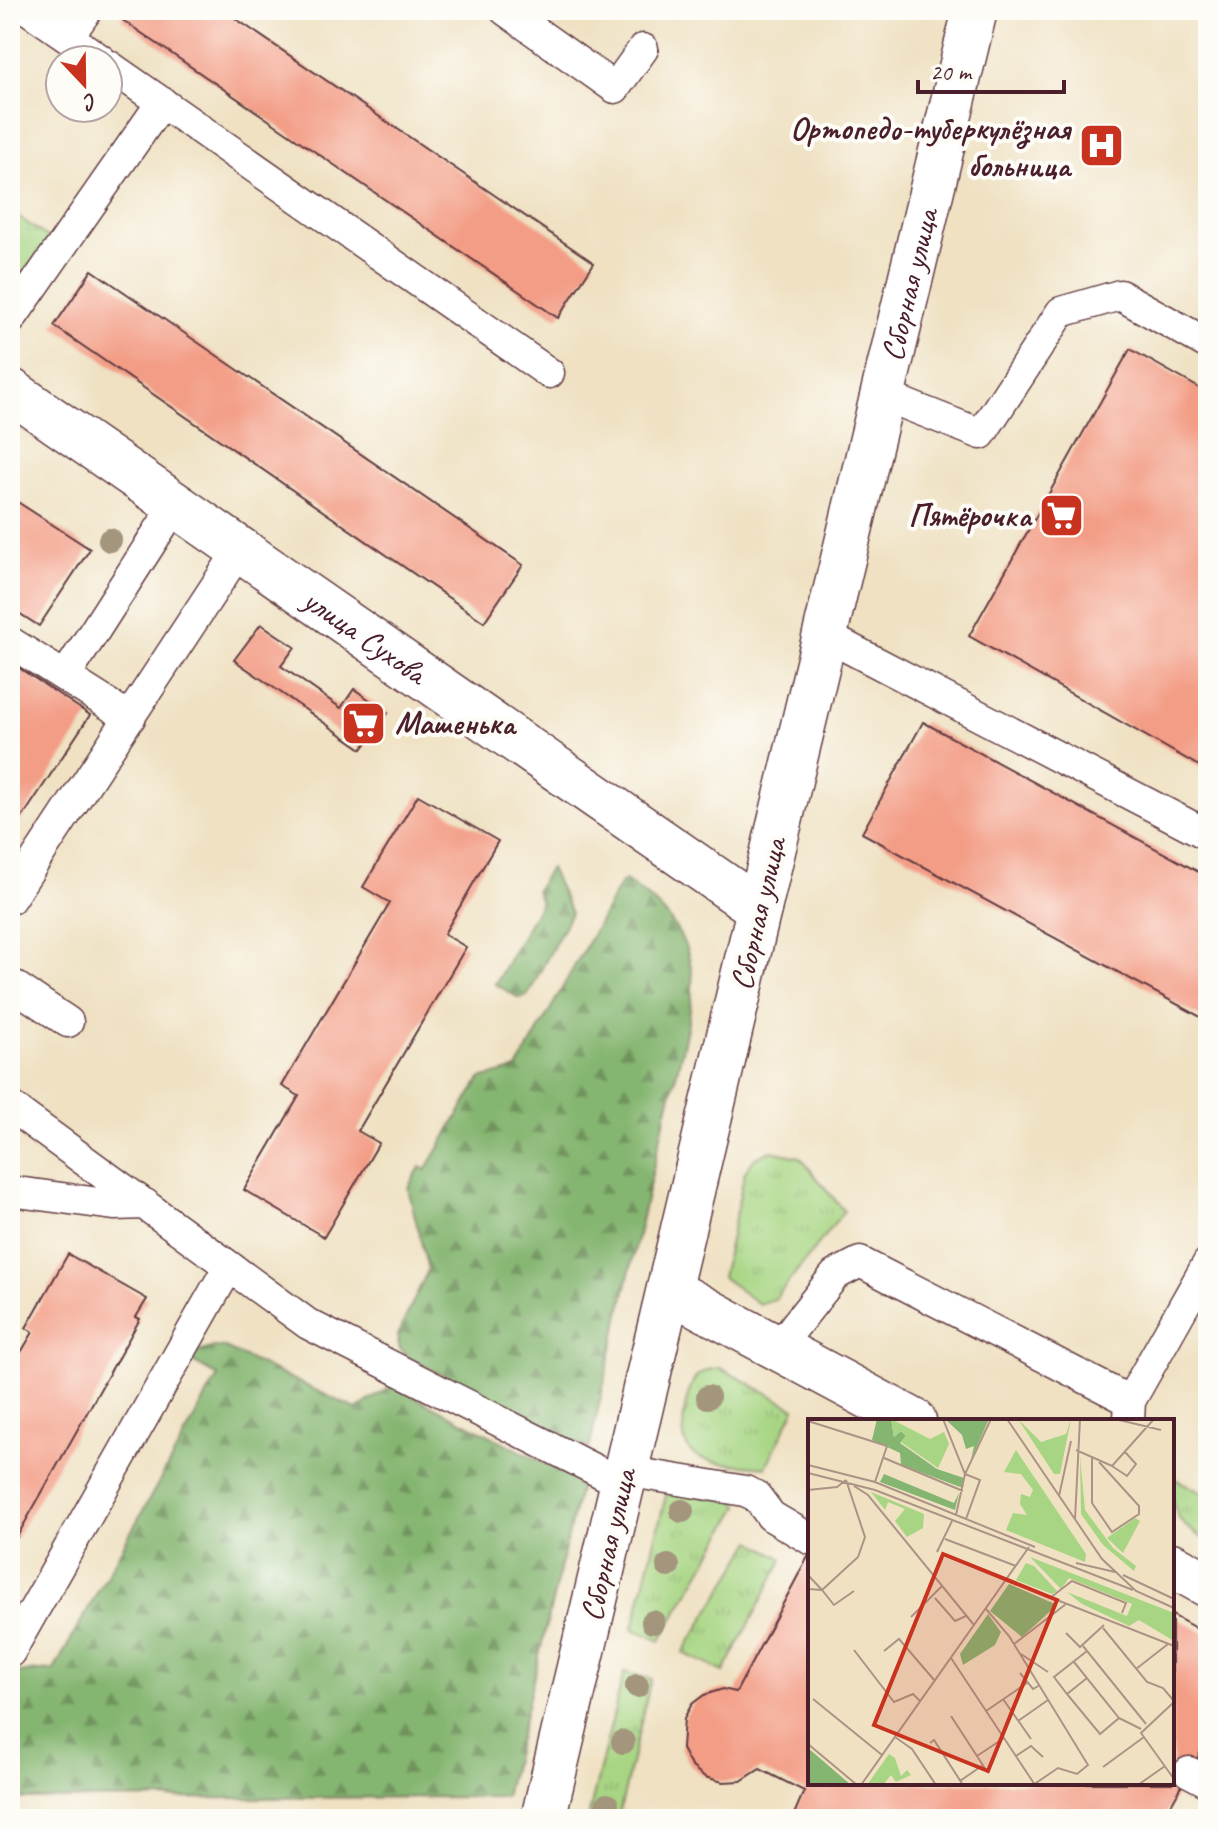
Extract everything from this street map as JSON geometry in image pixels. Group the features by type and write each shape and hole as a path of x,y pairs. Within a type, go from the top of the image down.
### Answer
{"street":[{"name":"Сборная улица","path":"543,1819 975,10"},
{"name":"улица Сухова","path":"10,390 759,909"},
{"path":"669,1290 779,1346 910,1419"},
{"path":"1174,1566 1208,1585"}],"lane":[{"path":"29,10 78,44"},
{"path":"68,37 87,10"},
{"path":"505,10 615,88 643,49"},
{"path":"124,76 549,373"},
{"path":"10,320 162,102"},
{"path":"882,395 981,434 1061,312 1120,295 1208,344"},
{"path":"65,677 176,504"},
{"path":"10,899 240,549"},
{"path":"824,635 1208,835"},
{"path":"10,642 130,718"},
{"path":"10,983 68,1022"},
{"path":"10,1106 324,1333 624,1478 745,1491 756,1496 771,1516 808,1538"},
{"path":"10,1191 114,1205 145,1204"},
{"path":"779,1346 835,1275 860,1262 1129,1411 1208,1263"},
{"path":"10,1652 229,1266"}],"green space":[{"path":"17,216 49,238 10,294 10,226"},
{"path":"550,868 571,913 528,995 519,998 495,984 541,902 536,890"},
{"path":"625,881 661,909 679,932 689,960 692,990 683,1046 589,1449 409,1358 400,1349 397,1336 428,1270 408,1188 420,1167 426,1170 480,1079 517,1069 621,883"},
{"path":"771,1151 800,1157 844,1211 775,1299 759,1304 722,1277 745,1172 755,1158"},
{"path":"214,1347 225,1348 356,1409 393,1386 581,1482 505,1797 10,1799 10,1688 18,1673 54,1670 218,1376 189,1360 192,1354"},
{"path":"720,1368 795,1408 766,1467 708,1460 692,1453 687,1447 683,1427 689,1392 702,1372"},
{"path":"1174,1478 1208,1496 1208,1541 1189,1529 1175,1509"},
{"path":"677,1493 737,1501 739,1506 660,1641 633,1629 666,1495"},
{"path":"752,1541 783,1559 724,1672 683,1653"},
{"path":"624,1672 651,1679 618,1819 588,1818"}],"building":[{"path":"127,10 223,10 594,263 558,318 121,19"},
{"path":"597,10 624,10 615,23"},
{"path":"92,270 523,565 484,622 54,326"},
{"path":"1130,349 1208,393 1208,771 969,636"},
{"path":"10,497 90,549 39,626 17,612 10,623"},
{"path":"261,624 295,647 281,666 341,708 354,689 388,713 362,749 234,660"},
{"path":"10,662 90,715 10,836"},
{"path":"923,722 1208,877 1208,1021 862,833"},
{"path":"418,795 498,841 444,934 466,947 358,1131 379,1143 324,1237 244,1190 299,1096 282,1086 390,903 363,887"},
{"path":"68,1254 147,1299 136,1317 140,1319 10,1549 10,1371 33,1332 26,1328"},
{"path":"808,1557 808,1785 1174,1785 1174,1616 1208,1635 1208,1739 1163,1819 792,1819 804,1791 760,1769 741,1781 723,1782 705,1777 691,1766 682,1749 684,1718 692,1704 704,1695 723,1689 736,1692"}],"place":[{"name":"Ортопедо-туберкулёзная больница","path":"1101,146"},
{"name":"Пятёрочка","path":"1062,515"},
{"name":"Машенька","path":"364,723"}]}
